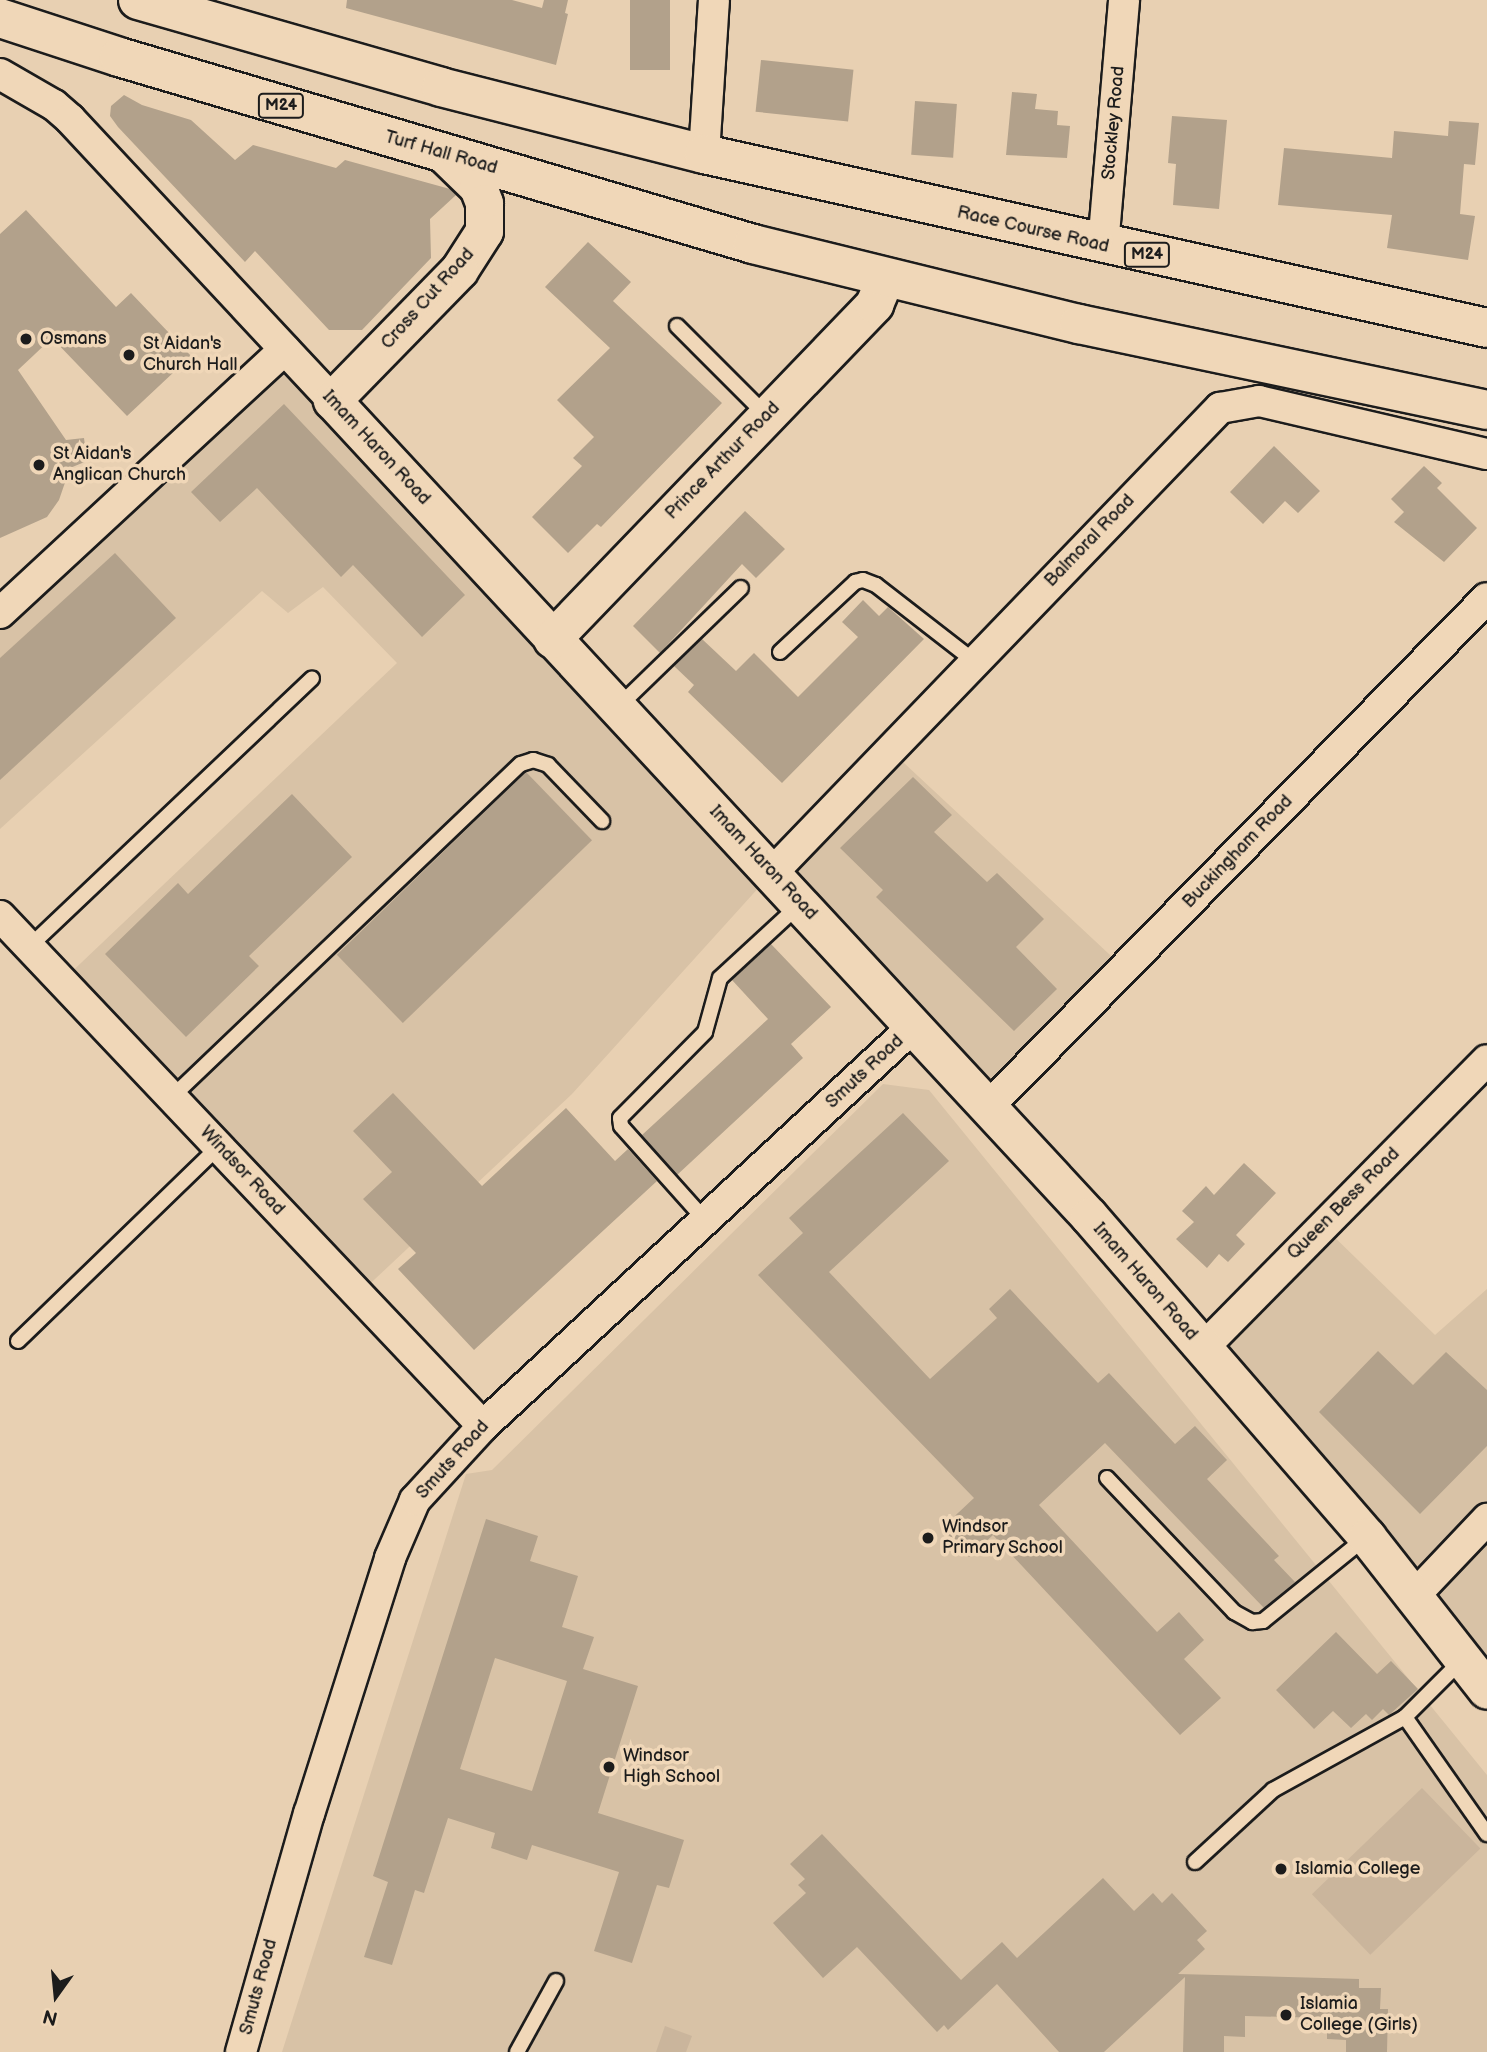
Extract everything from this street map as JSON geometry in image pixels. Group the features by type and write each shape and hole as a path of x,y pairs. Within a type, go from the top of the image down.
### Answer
{"main road":[{"name":"M24","path":"139,0 441,87 704,154"},
{"name":"Turf Hall Road","path":"0,18 118,57 444,154 885,278"},
{"name":"Race Course Road","path":"704,154 1103,246 1487,328"},
{"name":"M24","path":"885,278 1487,410"}],"street":[{"path":"704,154 714,0"},
{"name":"Stockley Road","path":"1103,246 1124,0"},
{"name":"Imam Haron Road","path":"0,74 54,105 70,119 989,1106 1367,1537 1487,1690"},
{"name":"Cross Cut Road","path":"332,400 459,270 484,231 484,203 478,187 444,154"},
{"name":"Prince Arthur Road","path":"552,639 874,304 885,278"},
{"path":"0,613 285,349"},
{"name":"Balmoral Road","path":"772,873 1220,408 1259,401 1487,454"},
{"name":"Buckingham Road","path":"989,1106 1487,598"},
{"name":"Windsor Road","path":"0,916 483,1426"},
{"name":"Smuts Road","path":"241,2052 309,1814 390,1558 415,1500 483,1426 707,1222 914,1026"},
{"name":"Queen Bess Road","path":"1203,1349 1487,1060"},
{"path":"1415,1595 1487,1519"}],"lane":[{"path":"677,326 767,416"},
{"path":"780,652 855,582 863,580 876,585 974,661"},
{"path":"617,708 741,588"},
{"path":"29,947 312,678"},
{"path":"172,1097 522,764 533,760 548,765 602,821"},
{"path":"707,1222 621,1126 620,1118 705,1032 720,978 801,904"},
{"path":"18,1341 219,1146"},
{"path":"1107,1478 1234,1612 1252,1622 1264,1621 1367,1537"},
{"path":"1195,1862 1273,1790 1405,1717 1463,1659"},
{"path":"1405,1717 1487,1835"},
{"path":"517,2052 556,1981"}],"shaded area":[{"path":"285,349 772,873 572,1094 358,1295 62,981 397,663 323,587 288,613 262,591 0,829 0,613"},
{"path":"889,749 1124,968 989,1106 772,873"},
{"path":"883,1084 929,1090 1487,1775 1487,2052 282,2052 466,1474 492,1470"},
{"path":"1322,1225 1435,1335 1487,1289 1487,1690 1203,1349"},
{"path":"1422,1788 1480,1848 1370,1955 1312,1894"},
{"path":"665,2026 692,2036 686,2052 656,2052"}],"building":[{"path":"347,0 512,0 542,8 544,0 568,0 565,13 568,14 556,65 346,8"},
{"path":"630,0 670,0 670,70 630,70"},
{"path":"761,60 853,70 848,121 756,112"},
{"path":"1012,92 1037,94 1035,109 1058,111 1057,125 1070,126 1067,158 1006,155"},
{"path":"124,95 142,105 191,120 235,160 253,145 336,168 345,160 450,189 456,195 430,219 431,258 362,330 329,330 255,251 245,262 118,127 110,116 111,106"},
{"path":"915,101 957,104 953,158 911,155"},
{"path":"1172,116 1227,120 1219,209 1173,205 1176,164 1168,163"},
{"path":"1449,121 1479,123 1475,165 1464,164 1460,214 1475,216 1468,260 1387,248 1392,215 1278,205 1284,148 1392,158 1394,131 1448,136"},
{"path":"26,210 116,307 131,293 191,356 127,416 52,338 18,370 66,440 84,438 87,461 70,468 59,500 47,517 0,538 0,234"},
{"path":"588,242 631,282 613,301 722,403 601,527 597,524 568,553 532,517 582,466 573,458 594,437 557,400 610,348 545,287"},
{"path":"284,404 465,595 422,637 353,565 341,577 257,488 220,522 191,492"},
{"path":"1274,446 1320,491 1298,513 1285,501 1263,524 1230,492"},
{"path":"1424,466 1442,483 1437,488 1477,528 1444,562 1394,522 1404,512 1391,499"},
{"path":"745,511 785,549 756,578 742,564 660,653 633,626"},
{"path":"115,553 176,618 0,780 0,658"},
{"path":"863,600 879,616 888,607 924,639 782,783 688,692 694,685 674,666 702,639 736,671 754,653 798,697 858,637 842,622"},
{"path":"526,772 592,840 403,1023 337,955"},
{"path":"913,777 952,815 934,832 987,882 997,873 1044,919 1016,947 1057,989 1014,1031 876,897 883,890 840,848"},
{"path":"292,794 352,857 249,956 259,966 186,1037 105,954 178,883 188,894"},
{"path":"771,944 831,1007 791,1044 803,1058 677,1175 642,1135 768,1019 732,980"},
{"path":"393,1093 482,1186 566,1108 615,1161 628,1149 657,1181 474,1350 398,1269 416,1253 363,1199 392,1172 353,1131"},
{"path":"903,1113 949,1161 829,1272 930,1379 997,1318 989,1309 1010,1289 1098,1383 1109,1373 1175,1444 1195,1426 1227,1460 1207,1479 1279,1556 1274,1560 1295,1582 1264,1608 1105,1443 1039,1505 1157,1632 1179,1612 1204,1640 1184,1659 1221,1698 1180,1735 993,1535 969,1557 942,1528 974,1498 758,1275 803,1233 789,1218"},
{"path":"1244,1163 1276,1193 1236,1235 1245,1244 1228,1262 1219,1254 1207,1268 1176,1239 1194,1222 1182,1211 1206,1186 1214,1195"},
{"path":"1378,1351 1413,1385 1446,1352 1487,1390 1487,1446 1420,1514 1319,1412"},
{"path":"486,1519 538,1536 530,1561 578,1576 562,1627 594,1637 583,1669 638,1686 598,1813 684,1840 669,1888 657,1885 632,1963 594,1951 619,1872 532,1845 527,1860 491,1848 495,1833 448,1818 424,1893 415,1890 392,1965 364,1957 388,1882 373,1876","holes":["495,1658 567,1681 532,1791 460,1769"]},
{"path":"1336,1632 1377,1674 1391,1661 1418,1689 1389,1715 1383,1709 1372,1720 1366,1714 1351,1728 1333,1711 1314,1729 1276,1690"},
{"path":"822,1834 961,1980 1002,1942 1017,1958 1103,1878 1134,1911 1153,1893 1162,1903 1172,1893 1207,1931 1197,1940 1205,1949 1178,1974 1359,1979 1359,1988 1381,1988 1380,2009 1388,2009 1387,2052 1346,2052 1346,2040 1327,2039 1327,2018 1245,2016 1245,2037 1224,2036 1224,2052 1183,2052 1185,1977 1104,2052 1059,2052 997,1984 948,2030 944,2025 937,2032 857,1947 823,1978 773,1923 806,1893 798,1885 805,1879 790,1864"}],"place":[{"name":"Osmans","path":"26,339"},
{"name":"St Aidan's Church Hall","path":"129,355"},
{"name":"St Aidan's Anglican Church","path":"39,465"},
{"name":"Windsor Primary School","path":"928,1538"},
{"name":"Windsor High School","path":"609,1767"},
{"name":"Islamia College","path":"1281,1869"},
{"name":"Islamia College (Girls)","path":"1286,2015"}]}
